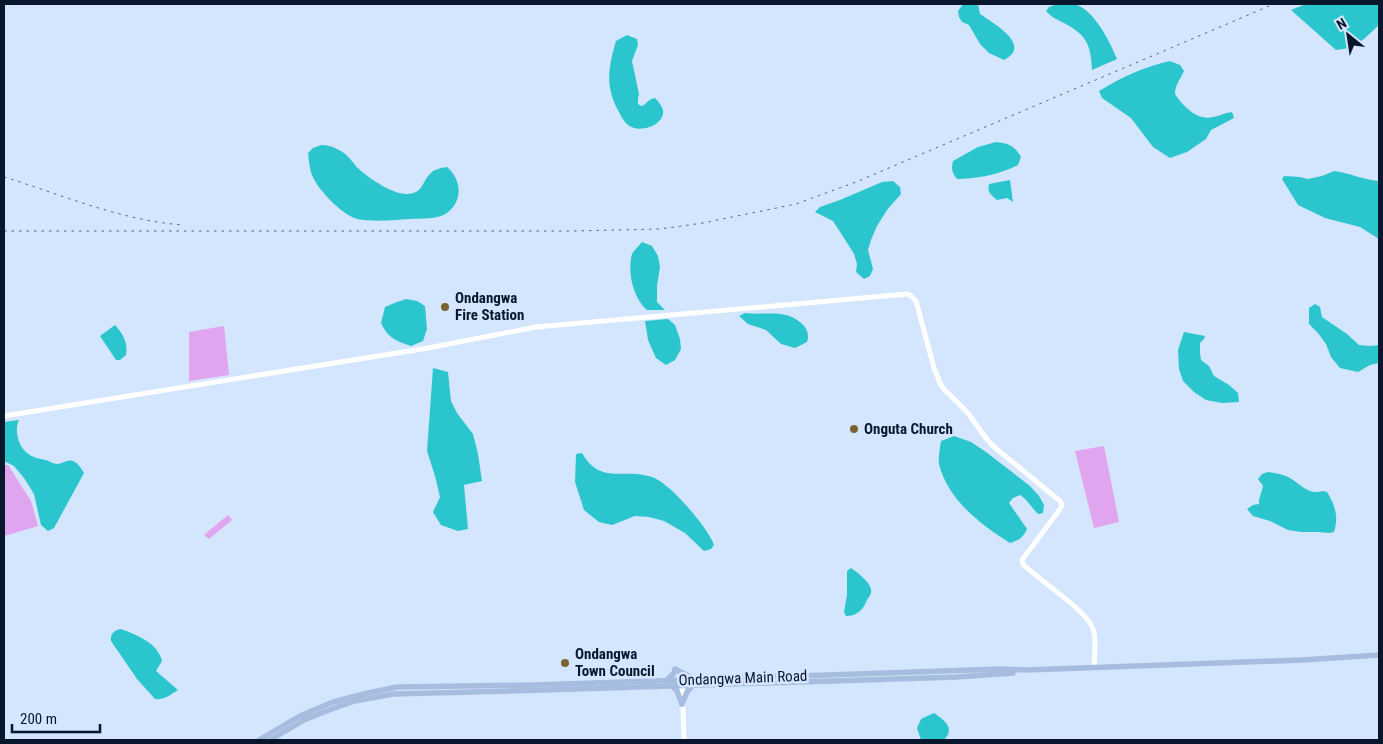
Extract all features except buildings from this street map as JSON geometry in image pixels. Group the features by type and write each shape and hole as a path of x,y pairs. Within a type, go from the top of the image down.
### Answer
{"main road":[{"name":"Ondangwa Main Road","path":"259,740 300,716 333,702 406,687 666,680 693,682 813,678 957,677 1027,670 1379,656"},
{"path":"666,680 670,678 675,669 693,682 682,704"},
{"name":"Ondangwa Main Road","path":"270,740 315,716 377,694 672,686 682,682"},
{"path":"672,686 677,691 682,704"}],"street":[{"path":"4,416 428,348 536,327 907,294 916,301 934,368 943,388 968,413 992,445 1060,501 1062,505 1022,560 1023,564 1090,621 1094,632 1094,668"},
{"path":"682,682 684,740"}],"shaded area":[{"path":"963,4 978,4 980,14 1001,29 1013,41 1014,48 1012,54 1004,60 989,53 980,44 969,25 962,22 959,17 958,11"},
{"path":"1057,4 1073,4 1087,11 1100,26 1117,59 1092,70 1086,41 1077,31 1046,11 1049,7"},
{"path":"1306,4 1379,4 1379,25 1364,39 1349,48 1336,50 1291,10"},
{"path":"627,35 637,39 638,45 632,61 639,94 638,104 641,106 655,98 663,110 663,115 658,123 638,129 629,126 625,122 615,103 610,86 611,60 616,41"},
{"path":"1170,61 1180,65 1184,71 1175,94 1186,108 1201,117 1207,118 1232,112 1234,118 1211,130 1206,139 1187,152 1170,158 1153,147 1131,118 1102,98 1099,91 1133,73"},
{"path":"996,142 1008,144 1016,150 1021,157 1018,165 988,175 957,179 952,171 953,161 978,147"},
{"path":"321,145 333,147 341,151 368,177 388,189 402,194 416,192 431,173 437,169 447,167 458,183 459,190 456,202 447,213 434,218 380,221 352,217 328,198 313,178 308,153 313,148"},
{"path":"1334,171 1379,181 1379,239 1360,227 1325,218 1298,205 1282,179 1284,176 1308,179"},
{"path":"1010,180 1013,202 1007,198 997,200 990,193 989,184"},
{"path":"893,181 900,187 901,194 887,210 877,226 868,250 873,269 870,276 864,279 856,272 857,264 854,254 833,221 815,212 820,207 882,182"},
{"path":"642,242 652,246 658,256 660,267 657,302 665,310 647,310 638,299 632,284 630,269 632,254"},
{"path":"406,299 417,301 425,306 427,329 423,341 411,346 393,338 381,323 385,307"},
{"path":"1315,304 1320,307 1322,317 1347,334 1359,345 1379,345 1379,363 1370,365 1358,372 1340,368 1331,357 1326,344 1309,324 1309,308"},
{"path":"745,313 777,314 792,317 805,327 808,334 807,342 795,348 781,344 766,330 748,324 739,316"},
{"path":"668,319 675,325 681,349 675,360 666,365 656,358 648,340 645,321"},
{"path":"115,325 126,342 126,355 120,360 116,360 100,336"},
{"path":"224,326 229,375 189,381 189,332"},
{"path":"1184,332 1205,336 1200,343 1201,360 1209,366 1214,376 1238,393 1239,402 1222,403 1206,400 1183,381 1179,369 1178,350"},
{"path":"433,368 448,372 451,401 457,413 473,434 478,454 482,481 464,485 468,529 458,531 441,525 433,512 440,497 427,451"},
{"path":"19,420 17,428 18,438 21,446 27,453 56,464 73,461 78,464 84,473 54,528 48,531 41,525 34,494 24,478 14,466 4,461 4,422"},
{"path":"954,436 971,442 986,452 1030,486 1039,496 1044,505 1043,513 1038,514 1020,495 1013,498 1009,503 1027,529 1018,540 1010,543 988,528 967,510 950,489 943,477 939,464 939,455 941,441"},
{"path":"1104,446 1119,522 1094,528 1075,451"},
{"path":"582,453 589,463 596,469 604,472 612,474 638,474 653,477 662,482 693,513 714,545 711,549 704,551 685,533 664,521 649,517 635,516 612,525 599,522 584,510 575,482 576,454"},
{"path":"4,465 8,465 31,501 38,526 4,536"},
{"path":"1268,472 1288,477 1313,492 1327,492 1335,511 1334,532 1288,530 1270,521 1253,516 1247,509 1259,504 1263,486 1258,479 1262,474"},
{"path":"228,515 232,520 209,539 204,535"},
{"path":"851,568 868,583 871,593 864,607 859,612 846,616 844,612 847,595 847,571"},
{"path":"121,629 146,640 156,649 162,661 156,671 178,690 164,698 155,699 137,679 111,641 113,633"},
{"path":"934,713 947,725 949,732 944,740 921,740 917,728 921,719"}],"railway":[{"path":"4,231 574,231 660,229 703,223 796,204 856,182 1274,4"},
{"path":"4,177 115,213 161,223 184,225"}],"place":[{"name":"Ondangwa Fire Station","path":"445,307"},
{"name":"Onguta Church","path":"854,429"},
{"name":"Ondangwa Town Council","path":"565,663"}]}
